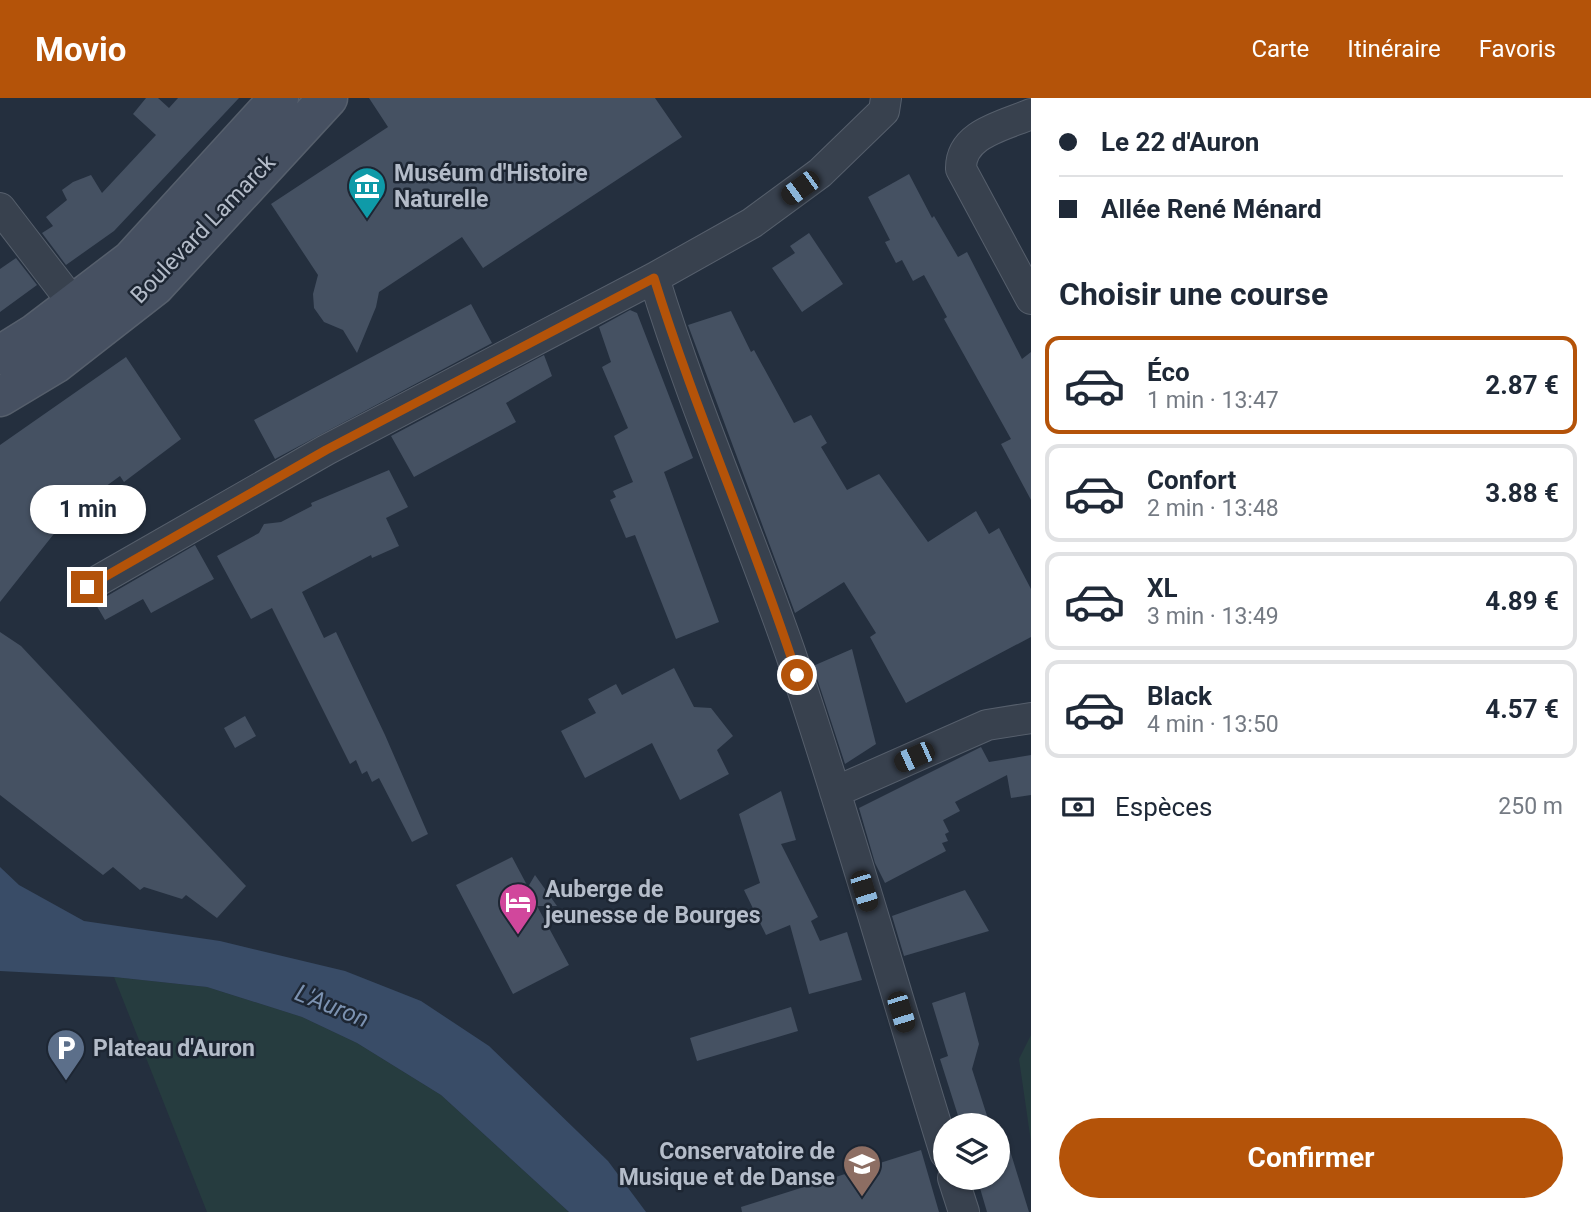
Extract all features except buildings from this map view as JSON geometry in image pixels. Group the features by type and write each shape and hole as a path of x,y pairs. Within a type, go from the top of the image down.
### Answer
{"main road":[{"name":"Boulevard Lamarck","path":"0,355 34,334 131,260 279,98"},
{"name":"Boulevard Lamarck","path":"0,397 55,363 155,286 328,98"}],"street":[{"path":"87,587 326,450 654,278 760,217 820,173 884,111 886,98"},
{"path":"1026,98 1031,107"},
{"path":"1031,114 971,140 961,155 961,169 1031,299"},
{"path":"0,208 73,303"},
{"path":"654,278 680,361 733,495 790,652 933,1114"},
{"path":"835,792 987,725 1031,719"},
{"path":"957,1190 964,1212"}],"green space":[{"path":"114,977 207,987 302,1017 357,1043 441,1095 569,1212 207,1212"},
{"path":"1031,1035 1031,1142 1019,1059"}],"water":[{"name":"L'Auron","path":"0,867 19,885 84,921 220,941 345,971 421,1001 489,1046 608,1161 646,1212 569,1212 441,1095 357,1043 302,1017 207,987 114,977 0,971"}],"place":[{"name":"Muséum d'Histoire Naturelle","path":"367,220"},
{"name":"Auberge de jeunesse de Bourges","path":"518,936"},
{"name":"Plateau d'Auron","path":"66,1082"},
{"name":"Conservatoire de Musique et de Danse","path":"862,1198"}],"route":[{"path":"87,587 326,450 529,341 654,278 680,361 733,495 797,675"}]}
